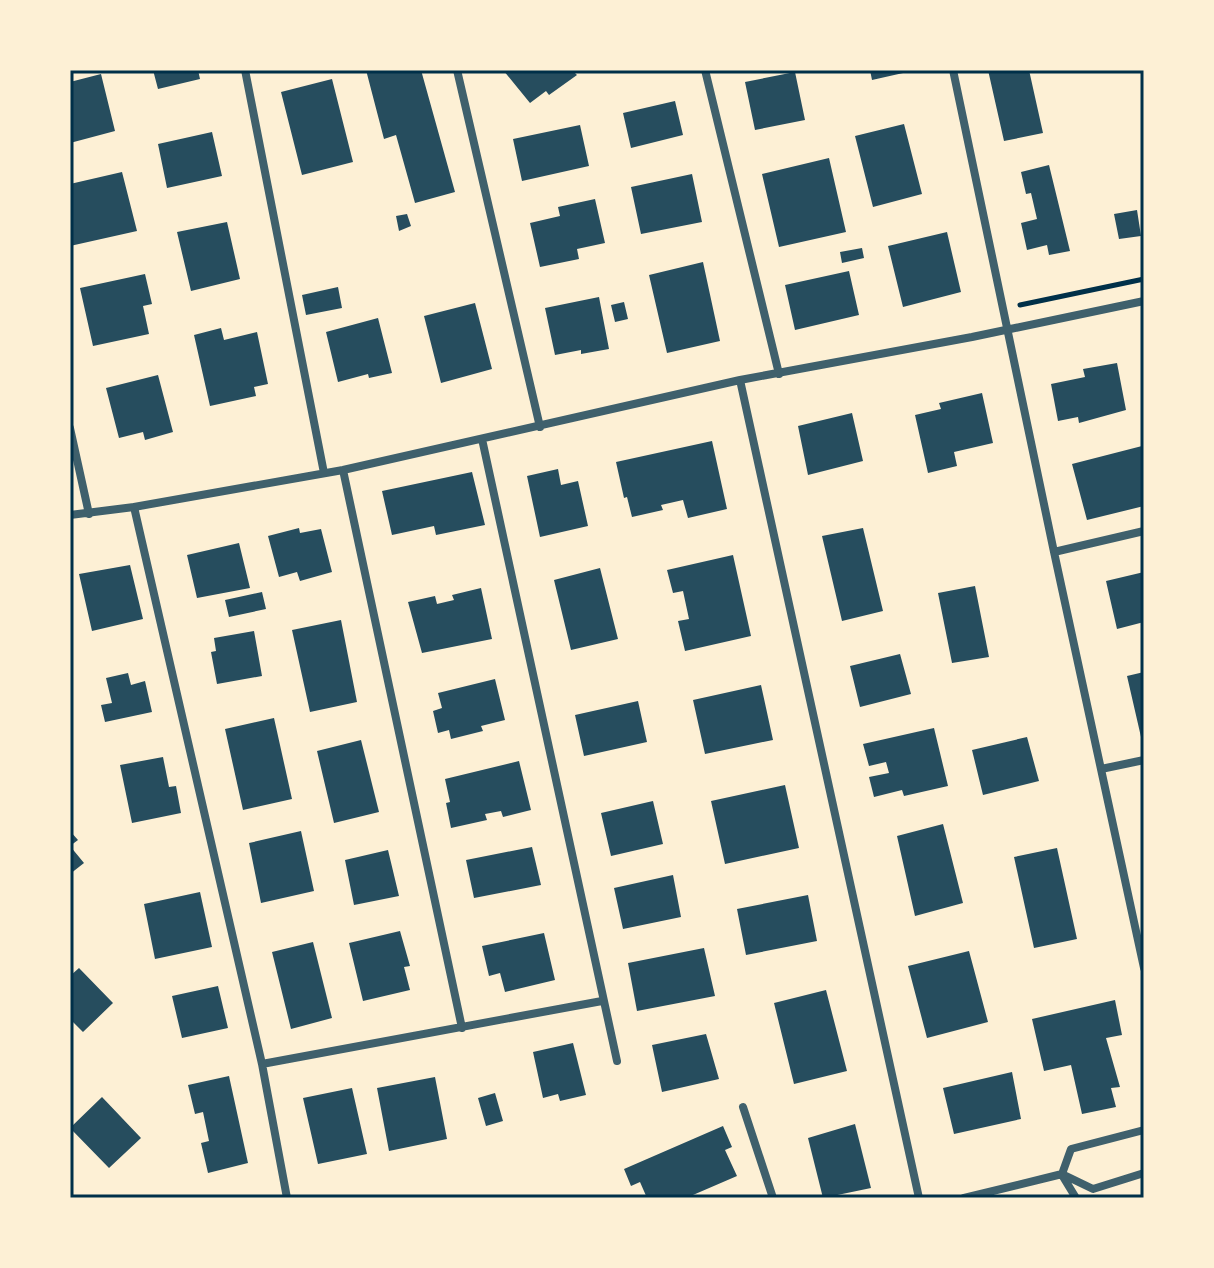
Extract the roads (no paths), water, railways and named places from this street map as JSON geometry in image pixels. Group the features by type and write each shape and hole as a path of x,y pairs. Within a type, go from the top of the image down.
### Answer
{"street":[{"path":"245,70 324,473"},
{"path":"457,70 540,427"},
{"path":"705,70 779,374"},
{"path":"953,70 1144,968"},
{"path":"70,515 134,507 343,470 740,380 1144,301"},
{"path":"740,380 919,1198"},
{"path":"70,428 89,514"},
{"path":"482,439 617,1061"},
{"path":"343,470 462,1028"},
{"path":"134,507 262,1064 287,1198"},
{"path":"1054,552 1144,531"},
{"path":"1101,769 1144,760"},
{"path":"262,1064 602,1001"},
{"path":"743,1107 773,1198"},
{"path":"1062,1174 1071,1149 1144,1130"},
{"path":"964,1198 1062,1174 1093,1189 1144,1173"},
{"path":"1062,1174 1076,1198"}]}
